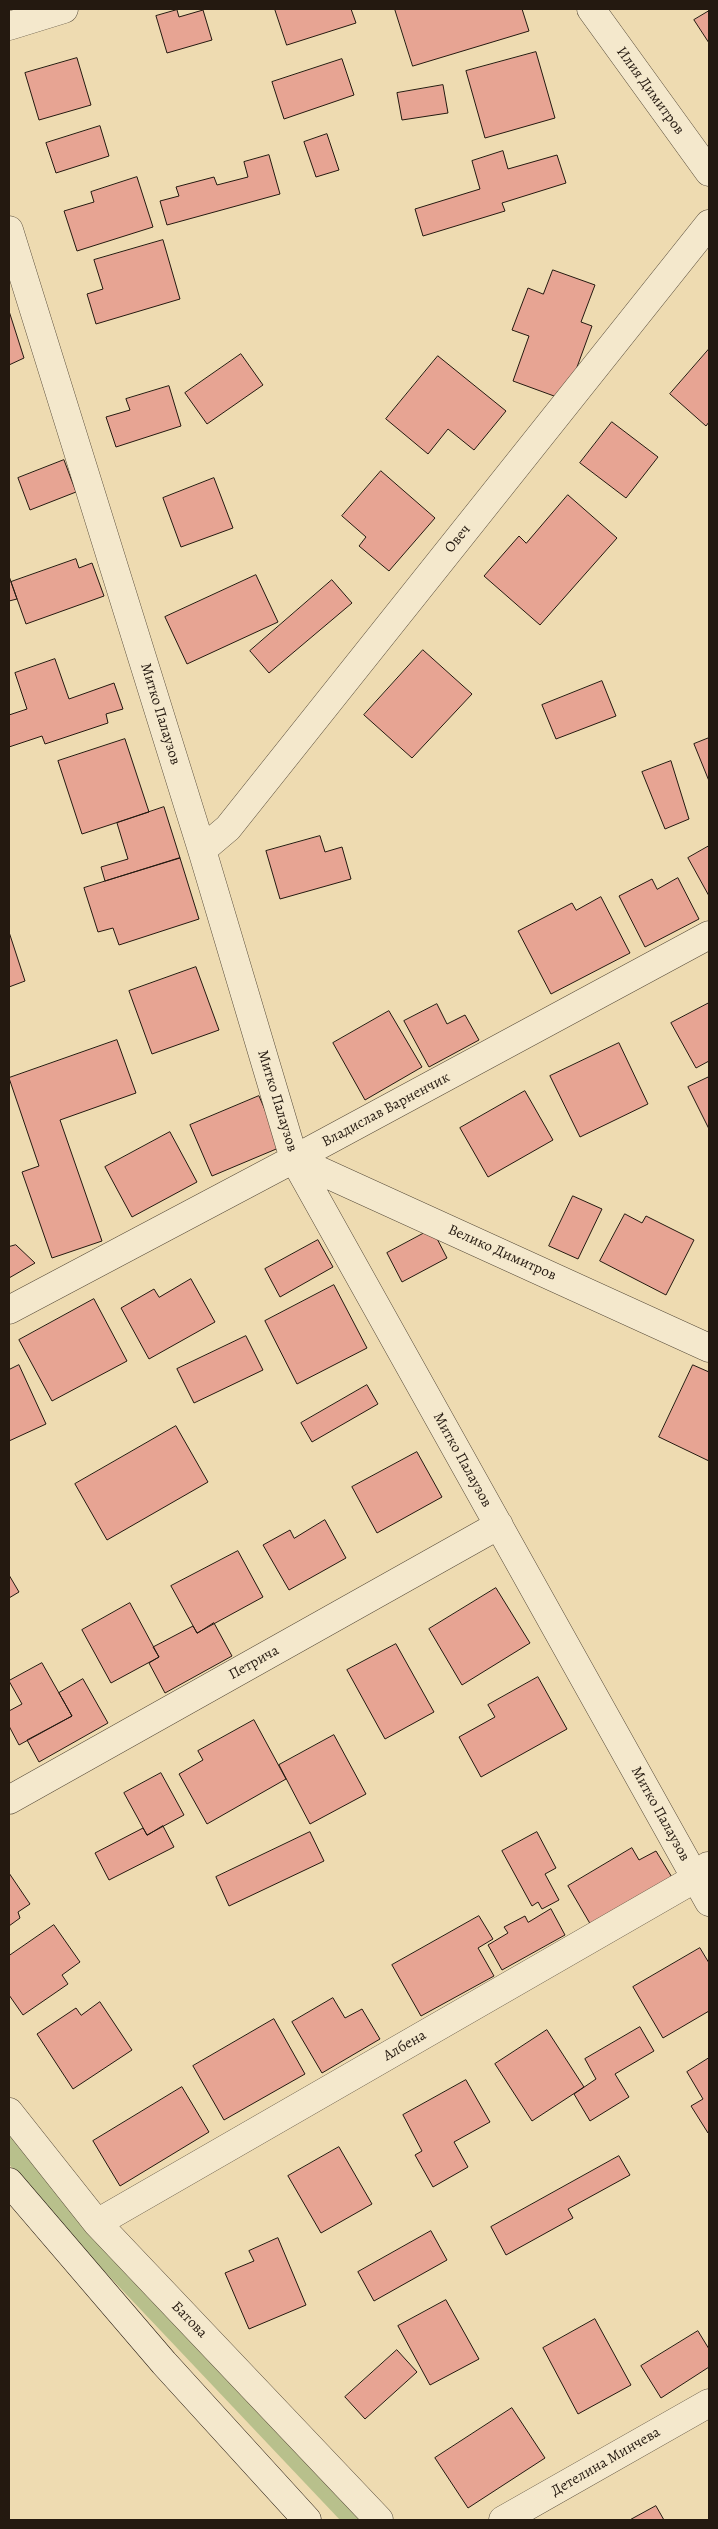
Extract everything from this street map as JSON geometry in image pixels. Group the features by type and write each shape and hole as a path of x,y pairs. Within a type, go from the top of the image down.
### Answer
{"street":[{"path":"9,26 64,9"},
{"name":"Илия Димитров","path":"591,9 709,172"},
{"name":"Овеч","path":"202,850 228,828 709,224"},
{"name":"Митко Палаузов","path":"9,230 202,850 294,1159 499,1525 702,1871 709,1902"},
{"name":"Владислав Варненчик","path":"9,1310 709,936"},
{"name":"Велико Димитров","path":"294,1159 709,1348"},
{"name":"Петрича","path":"9,1800 499,1525"},
{"name":"Албена","path":"97,2223 702,1871"},
{"name":"Батова","path":"9,2112 97,2223 380,2520"},
{"path":"9,2182 164,2363 307,2520"},
{"name":"Детелина Минчева","path":"503,2520 709,2403"}],"green space":[{"path":"9,2112 379,2520 340,2520 35,2198 9,2164"}],"building":[{"path":"275,9 351,9 356,23 287,45"},
{"path":"395,9 522,9 529,31 413,66"},
{"path":"177,10 179,17 203,10 212,40 167,53 156,16"},
{"path":"709,11 709,43 694,20"},
{"path":"536,52 555,118 485,138 466,71"},
{"path":"77,58 91,105 39,120 25,73"},
{"path":"342,59 354,95 284,119 272,82"},
{"path":"443,85 448,113 402,120 397,93"},
{"path":"100,126 109,156 56,173 46,143"},
{"path":"327,134 339,170 316,177 304,142"},
{"path":"503,151 508,169 557,155 566,183 502,203 505,211 423,236 415,209 480,189 472,161"},
{"path":"269,155 280,194 167,225 160,201 179,196 176,187 214,177 217,185 248,177 244,162"},
{"path":"137,177 153,227 77,251 64,211 94,202 91,192"},
{"path":"163,240 180,299 96,324 87,294 103,289 94,260"},
{"path":"553,270 595,285 581,322 592,326 565,400 513,381 529,336 512,330 528,288 543,294"},
{"path":"9,311 24,358 9,365"},
{"path":"709,349 709,422 706,426 670,394"},
{"path":"241,354 263,385 207,424 185,393"},
{"path":"438,356 506,411 474,450 448,429 428,454 386,419"},
{"path":"169,386 181,426 116,447 106,417 130,410 126,399"},
{"path":"612,422 658,457 626,498 580,463"},
{"path":"64,460 76,492 30,510 18,478"},
{"path":"381,471 435,518 389,571 359,546 366,537 342,516"},
{"path":"214,478 233,528 181,547 163,498"},
{"path":"568,495 617,538 540,625 484,576 519,536 526,543"},
{"path":"76,559 79,568 92,563 104,596 26,624 11,582"},
{"path":"256,575 278,622 187,664 165,617"},
{"path":"9,576 17,599 9,601"},
{"path":"332,580 352,603 269,673 250,651"},
{"path":"423,650 472,694 412,758 364,715"},
{"path":"55,659 69,699 114,683 123,709 106,714 108,723 45,744 42,736 9,747 9,715 27,709 15,673"},
{"path":"602,681 616,716 556,739 542,705"},
{"path":"709,738 709,781 694,744"},
{"path":"125,739 149,812 82,834 58,761"},
{"path":"671,761 689,819 665,829 642,772"},
{"path":"164,807 180,858 105,881 101,867 128,859 117,823"},
{"path":"320,836 325,852 342,847 351,879 280,899 266,851"},
{"path":"709,846 709,896 688,858"},
{"path":"180,858 199,919 119,945 113,928 98,932 84,888"},
{"path":"678,878 699,919 645,947 619,896 652,879 657,889"},
{"path":"601,897 630,953 551,994 518,931 572,903 576,910"},
{"path":"9,932 25,981 9,987"},
{"path":"196,967 219,1030 152,1054 129,991"},
{"path":"709,1003 709,1061 696,1068 671,1023"},
{"path":"437,1004 447,1024 465,1015 479,1040 429,1067 404,1021"},
{"path":"389,1011 422,1067 365,1100 333,1043"},
{"path":"117,1040 136,1093 60,1120 102,1241 52,1258 22,1172 39,1166 9,1078"},
{"path":"619,1043 648,1104 580,1137 550,1076"},
{"path":"709,1077 709,1129 688,1087"},
{"path":"525,1091 553,1140 488,1177 460,1128"},
{"path":"259,1096 281,1147 212,1176 190,1125"},
{"path":"170,1132 197,1182 132,1217 105,1167"},
{"path":"573,1196 602,1209 578,1259 549,1246"},
{"path":"625,1214 642,1223 646,1216 694,1240 666,1295 600,1261"},
{"path":"432,1229 447,1258 402,1282 387,1253"},
{"path":"318,1240 333,1267 280,1297 265,1269"},
{"path":"16,1245 35,1263 9,1278 9,1247"},
{"path":"191,1279 215,1322 149,1359 121,1308 154,1289 159,1297"},
{"path":"334,1285 367,1348 297,1384 265,1321"},
{"path":"94,1299 127,1361 52,1401 19,1340"},
{"path":"246,1336 263,1370 194,1403 177,1369"},
{"path":"19,1365 46,1424 9,1441 9,1370"},
{"path":"693,1365 709,1372 709,1461 659,1437"},
{"path":"367,1385 378,1404 312,1442 301,1423"},
{"path":"176,1426 208,1482 107,1540 75,1484"},
{"path":"417,1452 442,1497 377,1533 352,1487"},
{"path":"325,1520 346,1558 289,1590 263,1545 290,1530 294,1538"},
{"path":"238,1551 263,1597 197,1633 171,1586"},
{"path":"9,1575 19,1592 9,1598"},
{"path":"496,1588 530,1643 462,1685 429,1629"},
{"path":"130,1603 159,1657 111,1683 82,1630"},
{"path":"214,1623 232,1656 165,1693 149,1663 159,1657 153,1647 193,1626 197,1633"},
{"path":"396,1644 434,1712 385,1739 347,1670"},
{"path":"42,1663 72,1716 19,1745 9,1726 9,1711 22,1704 9,1681"},
{"path":"538,1677 567,1729 481,1777 459,1737 495,1717 488,1705"},
{"path":"83,1679 108,1723 39,1762 27,1740 72,1716 59,1693"},
{"path":"254,1720 286,1779 207,1824 179,1774 203,1760 198,1751"},
{"path":"334,1735 366,1794 310,1824 279,1765"},
{"path":"161,1773 184,1815 147,1835 124,1793"},
{"path":"163,1826 174,1847 109,1880 95,1853 143,1828 147,1835"},
{"path":"310,1832 324,1861 229,1906 216,1877"},
{"path":"537,1832 556,1868 545,1874 559,1900 542,1909 538,1902 532,1906 502,1851"},
{"path":"632,1848 639,1860 656,1851 673,1879 592,1927 568,1886"},
{"path":"9,1873 30,1904 18,1912 20,1918 9,1926"},
{"path":"551,1909 565,1935 502,1970 488,1945 508,1933 504,1927 525,1916 528,1922"},
{"path":"479,1916 493,1939 478,1948 494,1976 421,2016 392,1965"},
{"path":"54,1925 80,1962 62,1975 68,1984 23,2015 9,1995 9,1956"},
{"path":"700,1948 709,1963 709,2011 663,2038 633,1987"},
{"path":"333,1998 345,2018 362,2009 380,2039 322,2073 292,2022"},
{"path":"100,2002 132,2050 73,2089 37,2034 76,2008 81,2015"},
{"path":"274,2019 305,2074 224,2120 193,2066"},
{"path":"640,2027 654,2051 615,2074 629,2097 590,2121 574,2094 596,2079 585,2059"},
{"path":"547,2030 584,2087 532,2121 495,2064"},
{"path":"709,2058 708,2133 691,2106 703,2099 687,2072"},
{"path":"466,2080 490,2122 454,2142 468,2167 433,2187 415,2155 422,2151 403,2115"},
{"path":"182,2087 209,2132 120,2186 93,2141"},
{"path":"339,2147 372,2204 321,2233 288,2176"},
{"path":"619,2156 630,2175 568,2209 573,2218 506,2255 491,2227"},
{"path":"431,2231 447,2260 374,2301 358,2272"},
{"path":"278,2238 306,2305 249,2329 225,2273 254,2261 249,2251"},
{"path":"446,2300 479,2359 430,2385 398,2326"},
{"path":"595,2319 631,2385 578,2414 543,2348"},
{"path":"698,2331 709,2349 709,2367 661,2398 641,2366"},
{"path":"397,2350 417,2372 365,2419 345,2397"},
{"path":"512,2408 545,2458 468,2508 435,2458"},
{"path":"656,2506 664,2520 630,2520"}]}
